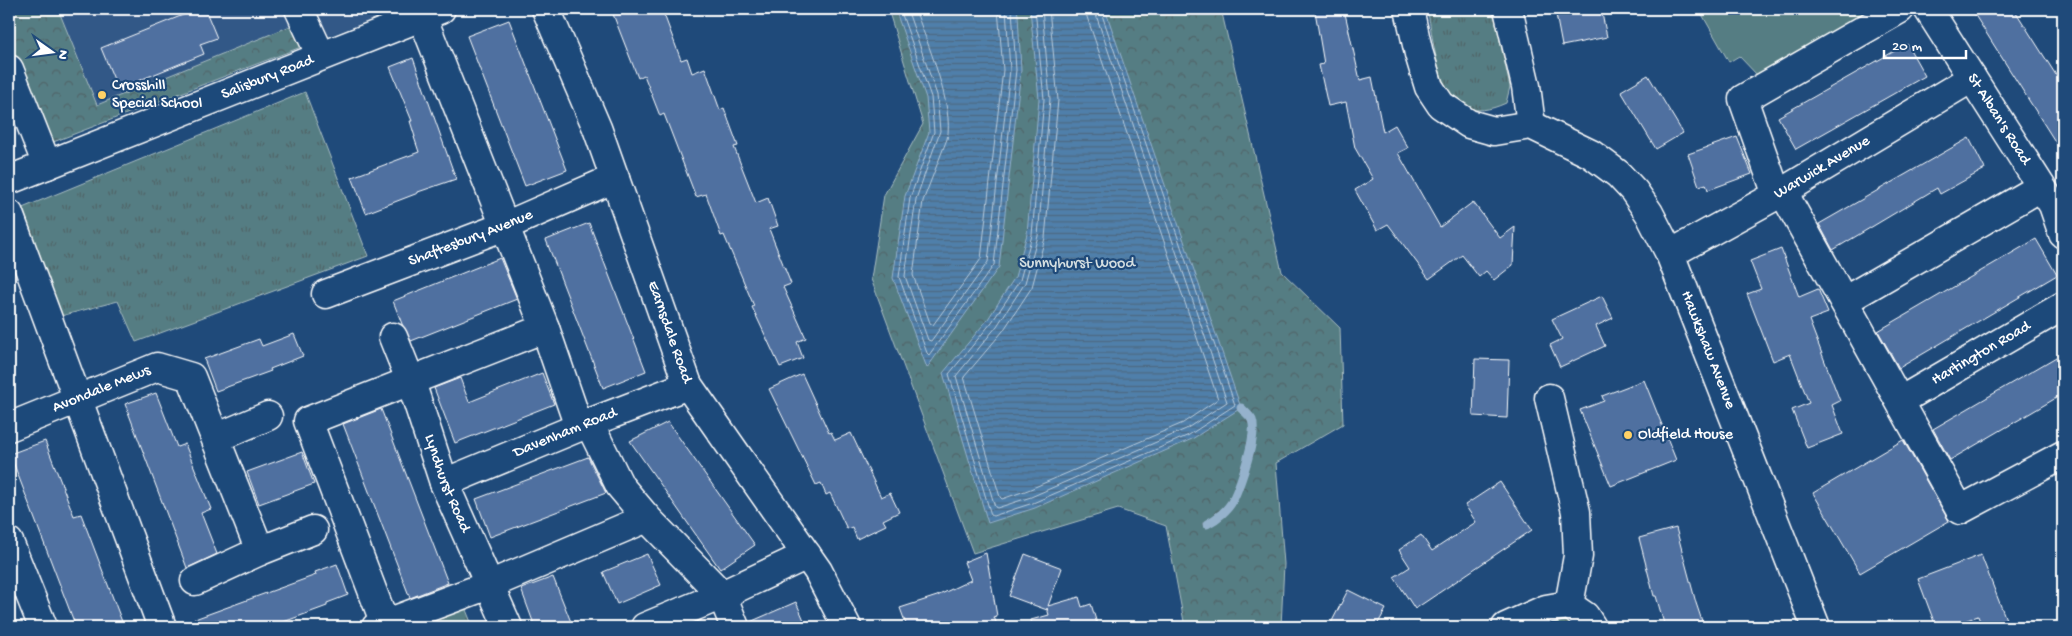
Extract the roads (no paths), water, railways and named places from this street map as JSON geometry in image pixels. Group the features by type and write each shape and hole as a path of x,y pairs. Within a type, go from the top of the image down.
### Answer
{"street":[{"path":"300,9 321,56"},
{"name":"Earnsdale Road","path":"546,9 597,128 688,385 818,571 847,627"},
{"path":"1409,9 1429,87 1441,105 1470,124 1494,131 1531,125 1526,86 1508,9"},
{"path":"1900,9 1743,99 1780,194 1844,301 1960,510 2063,455"},
{"name":"St Alban's Road","path":"1928,9 2053,206 2063,234"},
{"path":"431,12 505,226 584,425 620,486 646,518 722,595 735,627"},
{"name":"Salisbury Road","path":"9,180 431,12"},
{"path":"9,69 47,165"},
{"name":"Warwick Avenue","path":"1670,254 1780,194 1972,78"},
{"name":"Hawkshaw Avenue","path":"1531,125 1591,154 1618,174 1634,191 1649,214 1670,254 1816,627"},
{"name":"Shaftesbury Avenue","path":"326,294 505,226 615,178"},
{"path":"1844,301 2041,187"},
{"path":"9,214 162,627"},
{"name":"Hartington Road","path":"1900,401 2063,306"},
{"path":"545,328 308,422 380,626 489,585 646,518"},
{"name":"Lyndhurst Road","path":"393,336 444,483 508,627"},
{"name":"Avondale Mews","path":"9,427 157,367 191,377 260,551"},
{"name":"Davenham Road","path":"444,483 584,425 688,385"},
{"path":"1548,398 1576,512 1578,556 1569,605"},
{"path":"216,438 268,416"},
{"path":"195,581 260,551 313,530"},
{"path":"9,542 43,627"},
{"path":"645,627 722,595 807,555"},
{"path":"1506,627 1546,609 1569,605 1585,616 1592,627"}],"water":[{"path":"895,9 1017,9 1018,15 1021,70 999,267 927,368 893,278 905,196 929,132 926,98"},
{"path":"1030,9 1105,9 1241,408 1192,439 1035,508 988,523 943,373 988,319 1015,277 1027,234 1039,99"}],"waterway":[{"path":"1207,524 1215,520 1231,504 1247,460 1253,437 1253,427 1251,418 1241,408"}],"place":[{"name":"Crosshill Special School","path":"102,95"},
{"name":"Oldfield House","path":"1628,435"}],"park label":[{"name":"Sunnyhurst Wood","path":"1077,264"}]}
